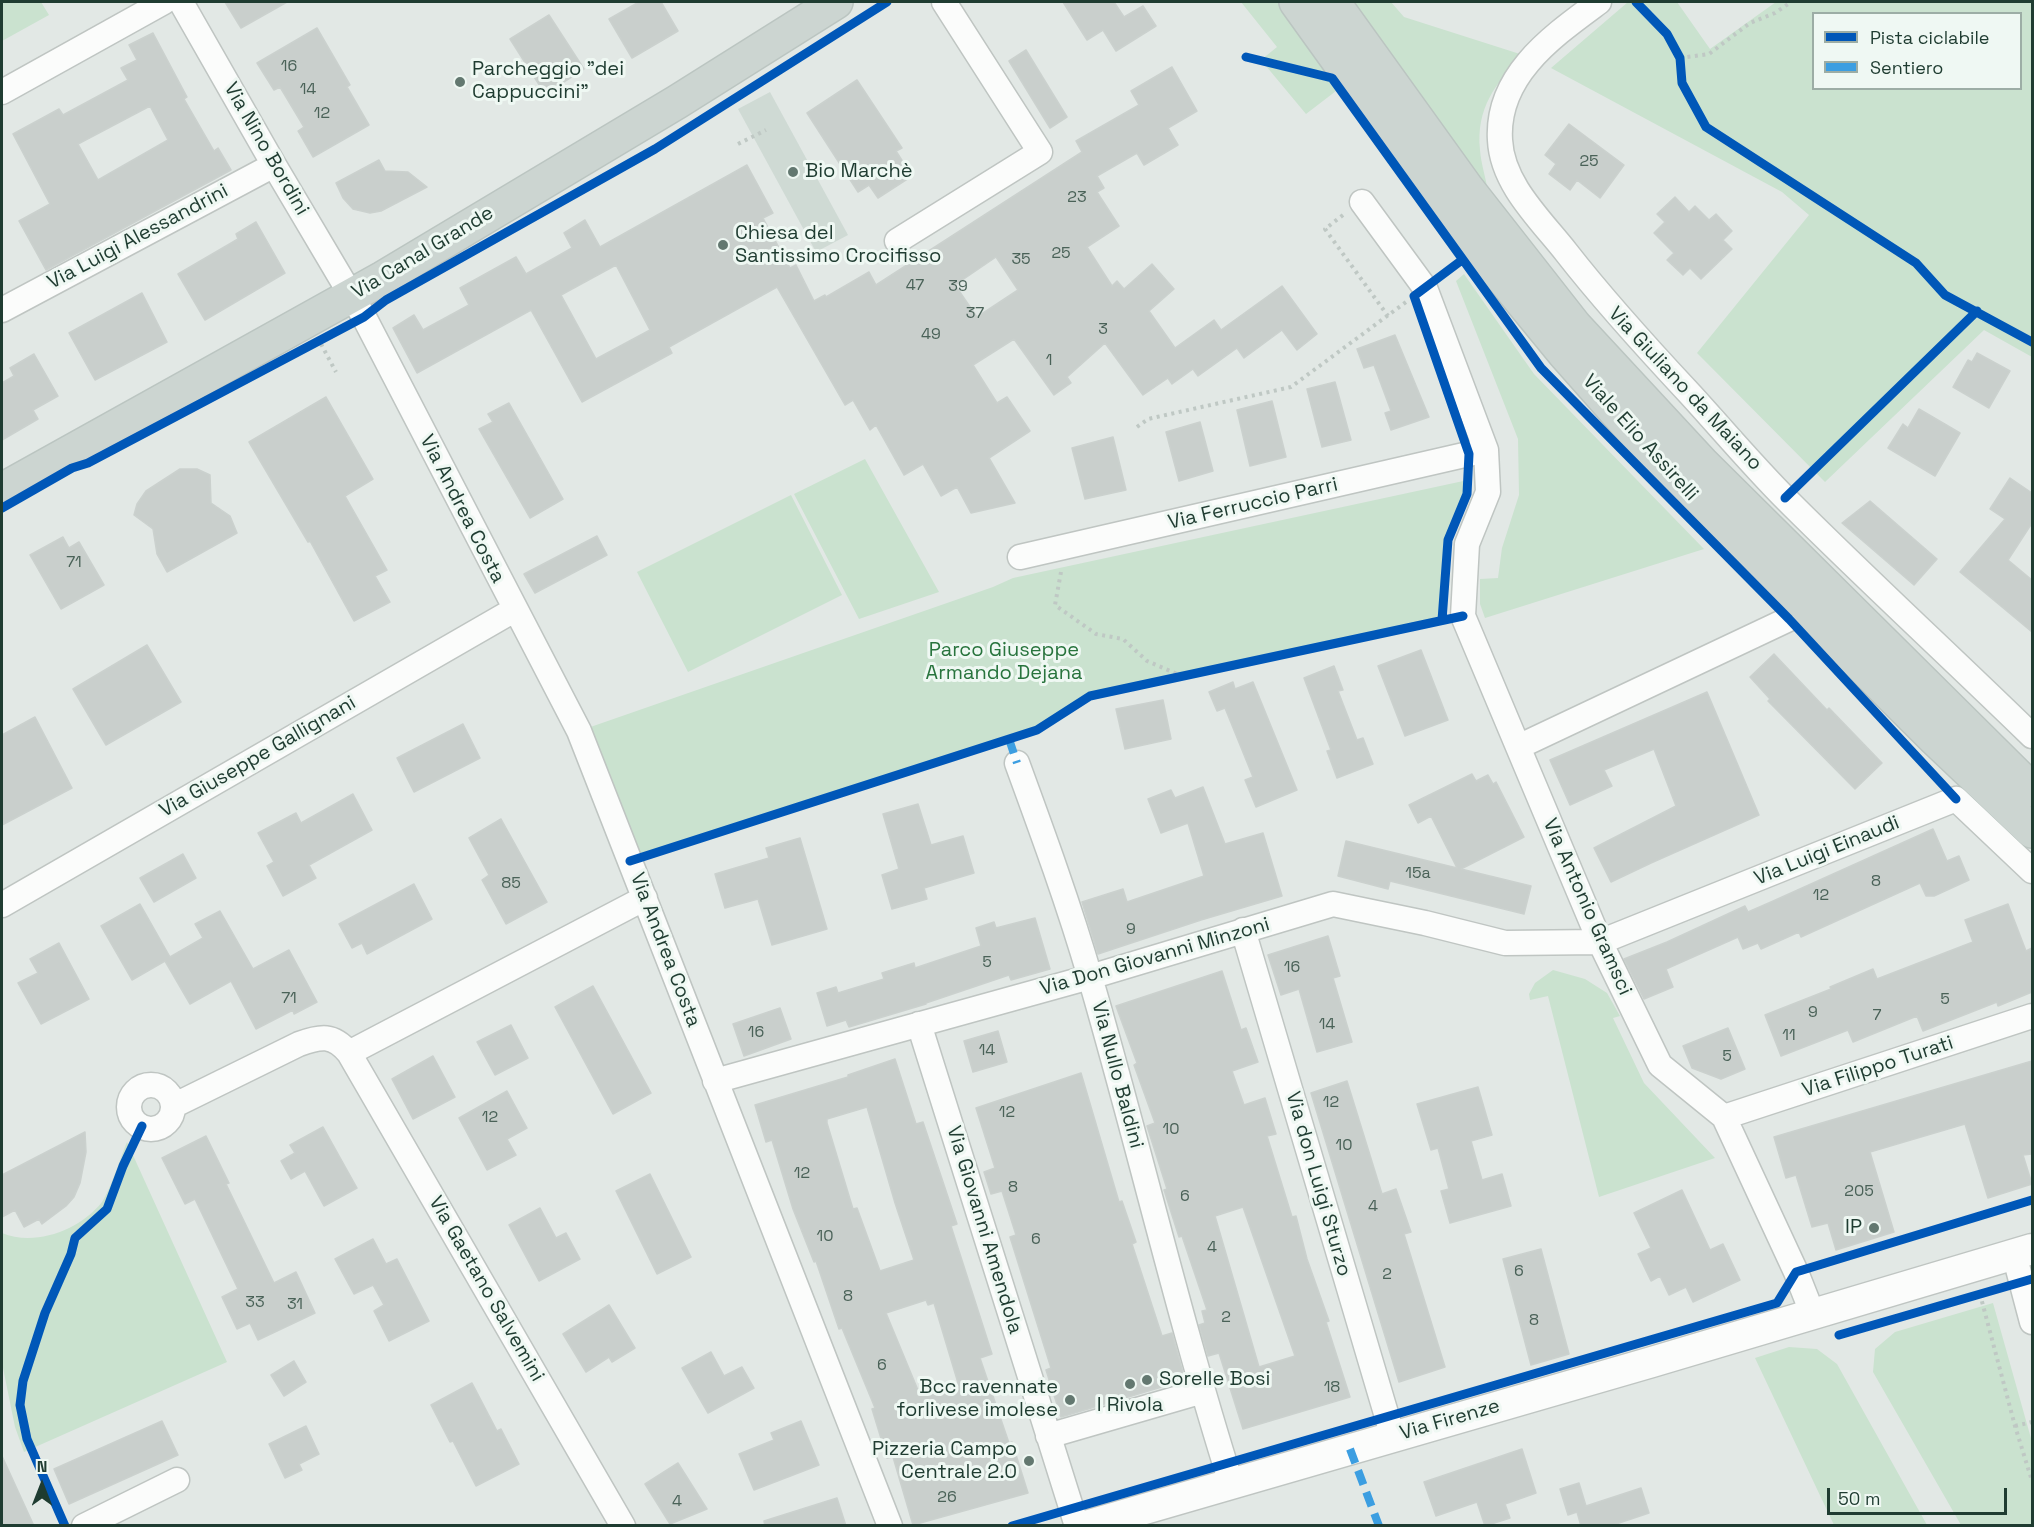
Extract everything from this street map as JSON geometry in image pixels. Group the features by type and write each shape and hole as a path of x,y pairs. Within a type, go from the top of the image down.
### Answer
{"main road":[{"name":"Via Canal Grande","path":"2,490 351,296 677,102 836,2"},
{"name":"Viale Elio Assirelli","path":"1296,2 1436,197 1564,353 1686,491 2032,831"},
{"name":"Viale Elio Assirelli","path":"1333,2 1466,187 1575,326 1702,463 2032,790"}],"street":[{"path":"2,92 164,2"},
{"name":"Via Nino Bordini","path":"181,2 351,296"},
{"path":"897,241 1040,152 944,2"},
{"name":"Via Giuliano da Maiano","path":"1599,2 1546,42 1532,56 1506,100 1500,127 1500,142 1502,158 1513,184 1607,305 1785,498 2032,736"},
{"name":"Via Luigi Alessandrini","path":"2,310 274,165"},
{"name":"Via Antonio Gramsci","path":"1362,202 1425,288 1486,450 1488,492 1467,544 1463,616 1600,942 1660,1065 1724,1117 1796,1272 1813,1315"},
{"name":"Via Andrea Costa","path":"351,296 579,731 890,1526"},
{"name":"Via Ferruccio Parri","path":"1020,557 1486,450"},
{"name":"Via Giuseppe Gallignani","path":"2,905 514,610"},
{"path":"1518,747 1789,620"},
{"name":"Via Nullo Baldini","path":"1017,763 1054,865 1090,977 1203,1391 1232,1483"},
{"name":"Via Luigi Einaudi","path":"1600,942 1956,799 2032,871"},
{"path":"349,1053 645,898"},
{"name":"Via Don Giovanni Minzoni","path":"715,1081 1090,977 1334,904 1505,943 1600,942"},
{"name":"Via don Luigi Sturzo","path":"1243,930 1393,1437"},
{"name":"Via Filippo Turati","path":"1724,1117 2032,1016"},
{"name":"Via Giovanni Amendola","path":"920,1024 1077,1526"},
{"name":"Via Gaetano Salvemini","path":"173,1106 314,1038 329,1038 340,1043 349,1053 623,1526"},
{"path":"2023,1262 2032,1322"},
{"name":"Via Firenze","path":"1086,1526 1813,1315 2023,1262"},
{"path":"1048,1436 1203,1391"},
{"path":"84,1526 177,1480"}],"path":[{"path":"1680,58 1709,54 1750,23 1775,13 1791,2"},
{"path":"738,144 765,130"},
{"path":"1137,427 1148,419 1291,387 1414,296"},
{"path":"319,341 336,372"},
{"path":"1057,548 1062,567 1055,605 1096,634 1123,639 1147,661 1182,676"},
{"path":"1969,1297 1980,1294 2023,1262"},
{"path":"1980,1294 2014,1426 2032,1481"},
{"path":"2014,1426 2032,1422"}],"shaded area":[{"name":"Bio Marchè","path":"770,92 848,235 816,252 738,109"}],"green space":[{"path":"2,2 41,2 49,15 2,41"},
{"path":"1241,2 1278,2 1308,44 1336,91 1306,114 1261,60 1277,47"},
{"path":"1353,2 1391,2 1404,17 1523,55 1496,87 1484,109 1480,150 1488,192"},
{"path":"1628,2 1677,2 1710,49 1776,2 2032,2 2032,357 1984,330 1825,482 1697,353 1809,215 1782,192 1551,68"},
{"path":"1464,274 1534,374 1704,549 1485,618 1480,604 1480,579 1498,578 1502,548 1519,495 1518,439 1456,281"},
{"path":"865,459 939,592 859,619 794,494"},
{"name":"Parco Giuseppe Armando Dejana","path":"1468,480 1467,494 1448,540 1442,620 1090,696 1037,730 630,861 579,731 993,587 1013,578"},
{"path":"791,495 842,595 688,672 637,572"},
{"path":"1553,970 1585,979 1607,993 1620,1016 1613,1018 1644,1083 1715,1158 1599,1197 1548,996 1530,1000 1529,994 1535,983"},
{"path":"127,1142 227,1362 24,1452 15,1427 2,1363 2,1233 15,1237 42,1237 82,1221 105,1197"},
{"path":"1993,1303 2032,1442 2032,1525 1961,1525 1873,1372 1875,1349 1895,1332"},
{"path":"1789,1347 1817,1349 1837,1364 1927,1525 1834,1525 1755,1358"}],"building":[{"path":"225,2 287,2 241,28"},
{"path":"639,2 661,2 678,31 632,58 609,19"},
{"path":"1063,2 1114,2 1124,17 1143,6 1156,26 1116,51 1103,30 1087,40"},
{"path":"549,15 584,69 545,94 510,39"},
{"path":"317,28 350,85 347,87 369,125 313,157 298,131 304,127 280,87 274,90 257,63"},
{"path":"153,33 187,97 184,99 214,151 218,148 231,170 46,270 19,221 50,204 13,134 59,109 63,115 128,80 121,68 137,60 129,45","holes":["150,106 168,140 98,180 78,144"]},
{"path":"1026,50 1067,117 1050,128 1009,61"},
{"path":"1172,67 1197,111 1168,128 1178,145 1144,165 1137,153 1097,176 1104,188 1097,192 1119,226 1087,247 1112,286 1117,281 1124,289 1152,264 1174,289 1149,311 1175,348 1214,320 1221,330 1282,286 1317,334 1297,350 1282,330 1244,358 1237,348 1198,376 1193,369 1172,384 1168,378 1143,395 1105,343 1067,377 1071,383 1054,395 1014,339 973,365 997,403 1007,397 1030,431 989,458 1015,503 971,513 957,487 941,496 923,464 904,475 876,425 870,430 853,400 845,405 777,287 669,347 672,353 582,402 531,310 417,373 393,328 414,315 423,330 469,305 460,288 516,257 526,274 572,248 564,233 585,220 600,247 747,165 773,213 763,218 790,268 796,265 814,301 825,295 826,297 869,272 876,285 1082,152 1076,141 1139,105 1131,91","holes":["996,257 1018,290 977,317 955,285","616,265 650,330 596,359 561,295"]},
{"path":"857,80 902,148 896,151 912,176 878,198 869,185 858,192 807,113"},
{"path":"1569,124 1624,165 1600,198 1577,180 1570,190 1549,174 1556,164 1545,155"},
{"path":"379,160 385,171 408,172 427,187 381,211 370,213 353,209 343,198 336,183"},
{"path":"1675,197 1689,212 1695,206 1709,220 1716,214 1732,231 1723,240 1732,249 1701,279 1690,268 1683,275 1667,260 1674,253 1654,233 1665,222 1657,214"},
{"path":"256,222 285,273 205,320 178,274 238,239 236,234"},
{"path":"142,293 167,342 95,380 69,333"},
{"path":"1395,335 1429,417 1391,430 1385,413 1391,411 1374,365 1364,368 1357,349"},
{"path":"1977,353 2010,371 1989,408 1953,387 1968,360 1972,362"},
{"path":"34,354 58,396 33,410 38,419 2,440 2,383 14,376 10,368"},
{"path":"1335,382 1351,440 1322,447 1307,389"},
{"path":"326,397 373,479 345,496 387,570 375,576 390,602 354,621 310,541 308,542 249,442"},
{"path":"1272,401 1286,457 1250,466 1237,410"},
{"path":"509,403 563,499 530,518 479,429 493,422 488,414"},
{"path":"1919,409 1960,433 1935,476 1888,448 1903,424 1908,428"},
{"path":"1200,422 1213,471 1179,481 1166,432"},
{"path":"1113,437 1126,490 1085,499 1072,448"},
{"path":"180,469 197,469 210,475 211,503 230,516 237,533 167,572 157,554 153,529 134,515 137,504 146,491"},
{"path":"2010,478 2032,493 2032,523 2008,560 2032,580 2032,632 1960,572 2005,519 1990,509"},
{"path":"1870,501 1937,559 1914,585 1842,523"},
{"path":"597,536 607,555 535,593 524,574"},
{"path":"63,537 69,548 79,542 104,585 61,609 30,555"},
{"path":"147,645 181,702 106,745 73,689"},
{"path":"1421,650 1448,720 1405,736 1378,666"},
{"path":"1774,654 1882,763 1855,789 1768,701 1770,699 1750,677"},
{"path":"1334,666 1343,690 1338,691 1357,740 1363,738 1373,764 1337,778 1327,751 1331,750 1304,678"},
{"path":"1233,682 1235,689 1253,682 1297,790 1256,807 1245,780 1253,777 1225,708 1217,711 1209,692"},
{"path":"1707,692 1759,815 1611,882 1594,848 1676,806 1654,749 1604,770 1612,786 1570,805 1550,760"},
{"path":"1163,700 1171,739 1125,749 1116,709"},
{"path":"35,717 72,788 2,825 2,735"},
{"path":"463,724 480,758 414,792 397,758"},
{"path":"1472,774 1476,781 1488,775 1493,784 1496,782 1524,837 1461,869 1531,886 1524,914 1390,881 1388,889 1338,876 1346,841 1457,868 1431,816 1418,823 1409,805"},
{"path":"1203,787 1225,844 1263,833 1282,896 1098,954 1082,902 1123,889 1127,902 1204,876 1188,823 1161,833 1148,799 1171,790 1175,798"},
{"path":"353,794 372,830 309,865 316,878 283,896 267,866 274,862 258,833 296,813 301,823"},
{"path":"918,804 931,845 963,836 974,873 924,888 927,899 892,909 882,875 899,869 883,814"},
{"path":"501,819 547,902 506,924 482,880 489,875 469,838"},
{"path":"1933,829 1947,861 1959,856 1969,880 1934,896 1926,896 1920,883 1801,937 1799,932 1761,949 1758,943 1743,949 1738,937 1666,969 1673,987 1644,999 1624,959 1745,906 1748,912"},
{"path":"800,838 827,929 772,945 758,899 725,908 715,874 769,858 766,848"},
{"path":"183,854 196,878 154,902 140,878"},
{"path":"414,884 432,919 367,954 362,943 352,948 339,924"},
{"path":"140,904 170,957 203,938 195,924 220,911 253,969 289,950 317,1002 294,1014 293,1010 256,1029 231,981 190,1004 165,961 132,980 101,926"},
{"path":"2008,904 2026,951 2032,948 2032,992 1998,1006 1997,1002 1923,1031 1917,1016 1853,1042 1848,1030 1781,1056 1765,1015 1831,989 1830,987 1873,969 1877,979 1973,942 1965,920"},
{"path":"1035,918 1050,969 1011,980 1009,975 926,1004 849,1027 846,1020 827,1026 817,993 836,987 838,993 884,979 882,973 914,963 915,968 981,946 976,928 994,922 996,928"},
{"path":"1328,936 1340,976 1333,978 1352,1042 1317,1052 1299,989 1281,995 1268,955"},
{"path":"59,943 89,999 41,1024 18,983 38,973 30,959"},
{"path":"1222,971 1241,1030 1246,1028 1258,1062 1232,1071 1244,1105 1265,1098 1276,1134 1267,1136 1292,1217 1296,1216 1350,1397 1243,1429 1219,1353 1208,1356 1199,1325 1205,1323 1202,1311 1207,1310 1164,1190 1167,1189 1147,1126 1155,1123 1134,1065 1137,1063 1116,1006","holes":["1243,1207 1295,1356 1259,1367 1215,1216"]},
{"path":"593,986 651,1093 613,1114 555,1007"},
{"path":"780,1008 791,1039 744,1056 733,1024"},
{"path":"511,1025 528,1058 495,1075 477,1042"},
{"path":"1728,1028 1745,1069 1721,1079 1692,1068 1683,1046"},
{"path":"998,1031 1007,1062 973,1072 964,1041"},
{"path":"433,1056 455,1097 413,1119 392,1079"},
{"path":"895,1059 916,1124 923,1122 957,1224 951,1226 992,1354 980,1358 1009,1443 1012,1442 1028,1493 913,1525 893,1457 887,1458 872,1409 875,1408 842,1328 839,1329 816,1261 814,1262 793,1209 772,1140 766,1142 755,1105 848,1077 848,1075","holes":["867,1107 914,1260 880,1271 857,1208 853,1209 827,1123 827,1119","926,1300 928,1305 934,1303 958,1383 920,1395 886,1313"]},
{"path":"2032,1061 2032,1154 2023,1155 2032,1184 1988,1198 1965,1124 1870,1152 1894,1232 1836,1250 1828,1223 1812,1227 1796,1175 1786,1178 1774,1137"},
{"path":"1081,1073 1119,1202 1122,1201 1136,1242 1132,1244 1162,1336 1172,1333 1185,1380 1061,1417 1046,1370 1051,1368 1010,1237 1016,1235 1002,1191 991,1194 984,1172 995,1168 976,1108"},
{"path":"1347,1081 1382,1194 1396,1189 1411,1232 1404,1234 1445,1367 1399,1382 1311,1093"},
{"path":"1478,1087 1492,1135 1471,1141 1482,1180 1502,1174 1511,1206 1450,1223 1441,1191 1449,1189 1438,1148 1431,1150 1417,1104"},
{"path":"507,1091 527,1128 507,1139 516,1155 487,1170 459,1118"},
{"path":"323,1127 357,1188 324,1206 305,1171 291,1179 281,1161 295,1153 290,1145"},
{"path":"85,1132 86,1152 80,1183 74,1197 66,1206 42,1224 39,1219 24,1227 15,1210 2,1217 2,1175"},
{"path":"206,1136 229,1183 226,1184 274,1283 296,1272 315,1313 258,1340 250,1323 237,1329 222,1297 238,1289 195,1199 185,1204 162,1158"},
{"path":"650,1174 691,1257 657,1274 616,1191"},
{"path":"1682,1190 1710,1250 1723,1244 1740,1280 1693,1302 1686,1287 1669,1295 1660,1276 1651,1281 1638,1254 1651,1248 1634,1213"},
{"path":"540,1208 556,1238 566,1233 580,1259 539,1281 509,1225"},
{"path":"373,1239 386,1264 397,1259 429,1321 389,1341 374,1311 384,1305 373,1285 354,1294 335,1259"},
{"path":"1541,1249 1569,1354 1531,1365 1503,1259"},
{"path":"609,1305 635,1348 612,1362 609,1357 586,1372 563,1334"},
{"path":"711,1352 724,1376 742,1367 754,1388 708,1413 682,1368"},
{"path":"294,1361 306,1382 284,1396 271,1375"},
{"path":"472,1383 497,1431 501,1429 519,1464 476,1486 431,1405"},
{"path":"162,1421 178,1455 69,1504 54,1469"},
{"path":"801,1421 819,1465 754,1490 739,1454 774,1440 771,1433"},
{"path":"306,1426 319,1454 299,1464 302,1470 285,1478 269,1444"},
{"path":"1522,1449 1536,1493 1505,1504 1510,1518 1485,1526 1477,1502 1436,1516 1424,1482"},
{"path":"2,1456 34,1526 2,1526"},
{"path":"678,1463 707,1509 670,1524 645,1484"},
{"path":"1579,1483 1586,1506 1641,1488 1649,1513 1610,1526 1581,1526 1577,1512 1568,1515 1560,1489"},
{"path":"837,1498 846,1526 765,1526 764,1521"}],"marked path":[{"path":"1009,739 1017,763"},
{"path":"1350,1449 1379,1526"}],"cycle path":[{"path":"2,508 72,468 88,463 364,317 386,300 655,149 887,2"},
{"path":"1636,2 1667,34 1680,58 1682,83 1706,127 1916,263 1945,295 2032,342"},
{"path":"1246,57 1332,78 1541,368 1789,619 1956,799"},
{"path":"1442,620 1448,540 1467,494 1469,454 1414,296 1462,260"},
{"path":"1785,498 1977,311"},
{"path":"630,861 1037,730 1090,696 1463,616"},
{"path":"65,1526 27,1439 20,1405 23,1381 45,1313 71,1254 75,1238 107,1209 123,1166 142,1126"},
{"path":"1012,1526 1777,1303 1796,1272 2032,1200"},
{"path":"1839,1335 2032,1279"}],"place":[{"name":"Parcheggio \"dei Cappuccini\"","path":"460,82"},
{"name":"Bio Marchè","path":"793,172"},
{"name":"Chiesa del Santissimo Crocifisso","path":"723,245"},
{"name":"IP","path":"1874,1228"},
{"name":"Sorelle Bosi","path":"1147,1380"},
{"name":"I Rivola","path":"1130,1384"},
{"name":"Bcc ravennate forlivese imolese","path":"1070,1400"},
{"name":"Pizzeria Campo Centrale 2.0","path":"1029,1461"}]}
